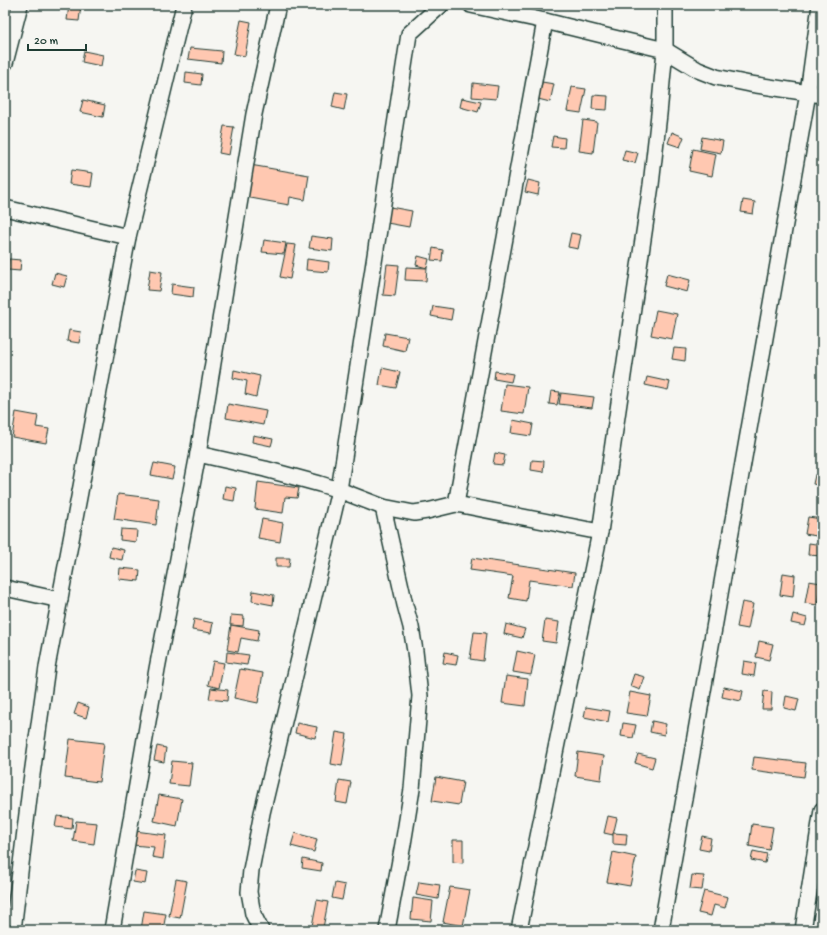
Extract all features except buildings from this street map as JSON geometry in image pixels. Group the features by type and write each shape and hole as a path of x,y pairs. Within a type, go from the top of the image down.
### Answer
{"street":[{"path":"5,63 20,5"},
{"path":"13,930 47,667 128,237 184,5"},
{"path":"112,930 157,670 198,454 254,114 278,5"},
{"path":"262,930 253,914 249,892 250,870 339,490 409,34 441,5"},
{"path":"471,5 665,50 698,70 716,77 815,94"},
{"path":"519,930 600,532 651,185 665,50 665,5"},
{"path":"661,930 815,94 820,5"},
{"path":"456,504 545,21"},
{"path":"5,208 128,237"},
{"path":"198,454 265,469 320,484 383,507 414,512 428,512 456,504 600,532"},
{"path":"383,507 416,651 420,696 412,789 387,930"},
{"path":"5,588 60,600"},
{"path":"803,930 822,810"}]}
